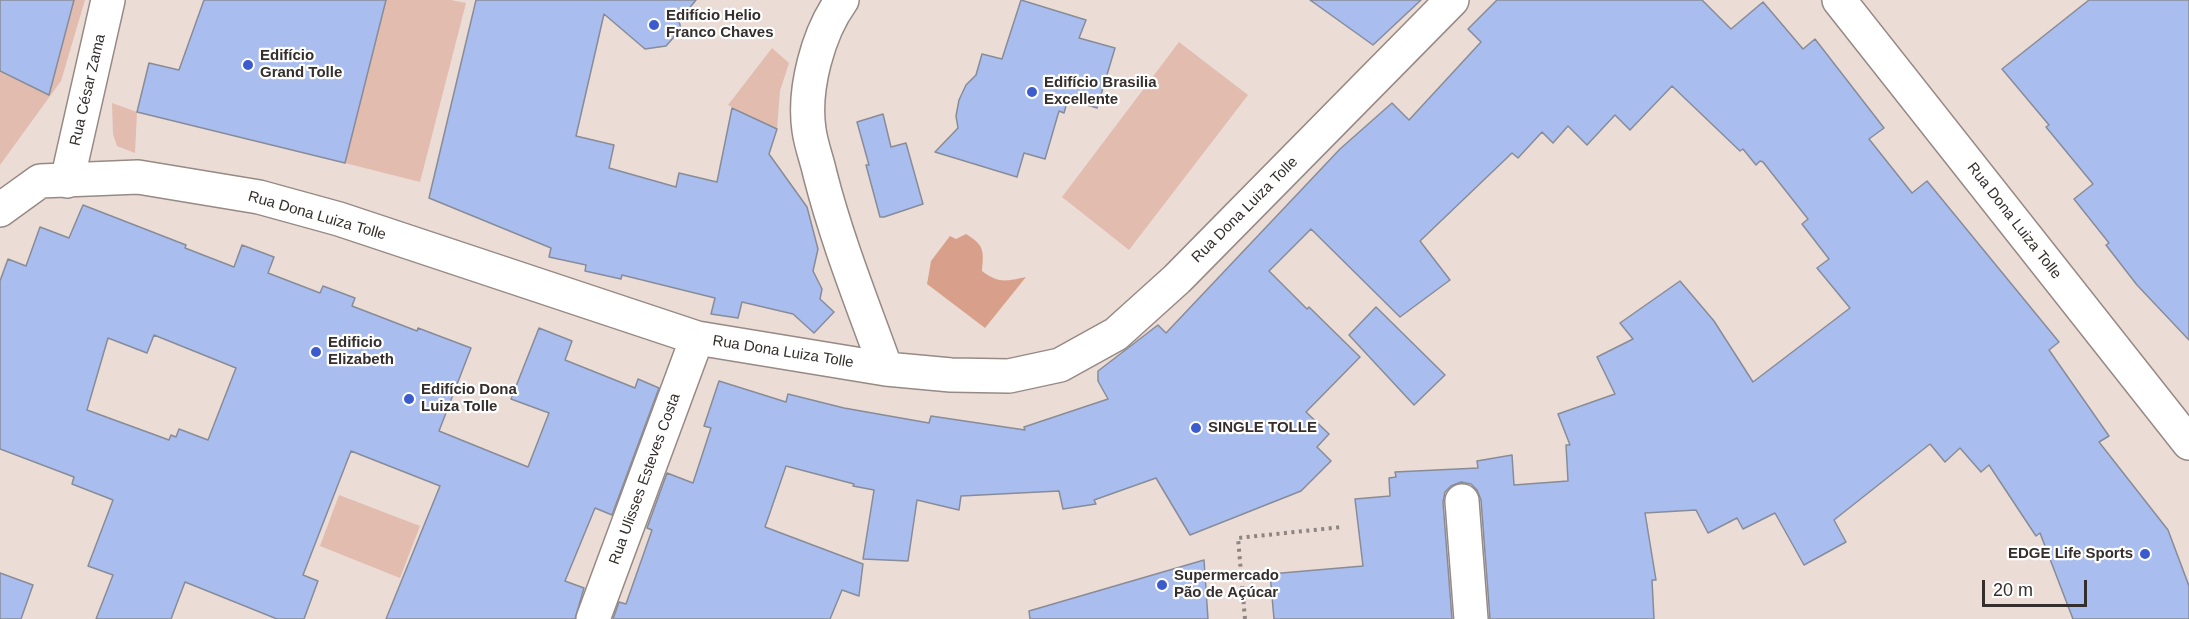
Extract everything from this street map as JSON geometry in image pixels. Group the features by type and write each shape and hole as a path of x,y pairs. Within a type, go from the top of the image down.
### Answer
{"street":[{"name":"Rua César Zama","path":"67,181 108,0"},
{"path":"842,0 832,14 816,57 809,94 809,129 828,208 886,369"},
{"name":"Rua Dona Luiza Tolle","path":"0,210 40,181 138,177 259,197 339,219 697,338 886,369 951,375 1009,376 1059,365 1116,334 1177,279 1452,0"},
{"name":"Rua Dona Luiza Tolle","path":"1839,0 2189,441"},
{"name":"Rua Ulisses Esteves Costa","path":"593,619 697,338"},
{"path":"1462,501 1471,619"}],"path":[{"path":"1245,619 1238,538 1342,527"}],"shaded area":[{"path":"0,0 85,0 61,81 0,165"},
{"path":"386,0 451,0 466,3 420,182 345,163"},
{"path":"1179,42 1248,95 1129,250 1062,197"},
{"path":"772,48 789,63 780,91 777,129 728,105"},
{"path":"112,103 137,112 135,153 117,146 113,134"},
{"path":"966,234 982,249 982,271 998,280 1026,277 985,328 927,284 931,261 950,236 956,239"},
{"path":"339,495 420,526 400,578 320,546"}],"building":[{"path":"0,0 74,0 49,95 0,71"},
{"path":"204,0 386,0 345,163 137,112 149,63 179,70"},
{"path":"476,0 696,0 679,21 681,29 666,46 645,49 604,14 576,136 614,145 609,168 676,187 679,173 717,182 732,108 777,129 769,154 807,207 818,249 813,271 822,289 820,299 834,312 814,333 793,314 742,302 738,318 711,314 715,298 622,275 621,279 585,271 586,265 549,257 551,248 429,198"},
{"name":"Edifício Brasilia Excellente","path":"1021,0 1086,20 1079,38 1115,48 1097,108 1068,99 1064,113 1059,111 1045,159 1024,153 1017,177 935,152 958,128 956,116 959,100 966,85 976,75 982,54 1002,59"},
{"path":"1310,0 1421,0 1373,45"},
{"path":"1497,0 1702,0 1731,29 1763,2 1803,49 1815,39 1884,128 1869,139 1912,193 1927,181 2059,342 2049,350 2109,436 2099,442 2168,530 2189,586 2189,619 2073,619 2040,533 2036,536 1989,465 1981,472 1960,448 1945,462 1930,444 1834,520 1846,542 1804,565 1775,513 1743,529 1737,518 1708,533 1696,510 1645,513 1656,580 1652,580 1654,619 1490,619 1481,500 1477,490 1471,484 1461,482 1451,486 1445,492 1443,502 1452,619 1274,619 1270,574 1363,566 1355,499 1390,496 1389,478 1396,477 1395,472 1478,468 1477,461 1512,455 1514,485 1568,481 1566,445 1570,445 1558,414 1615,394 1597,357 1633,339 1620,323 1680,281 1714,321 1753,382 1850,308 1817,268 1829,259 1802,224 1808,219 1763,162 1760,161 1756,165 1743,149 1740,151 1672,86 1630,130 1615,115 1587,145 1568,126 1553,143 1542,132 1518,158 1512,153 1420,241 1450,280 1400,317 1311,229 1269,271 1360,357 1306,412 1329,434 1317,447 1331,461 1301,491 1190,535 1156,478 1094,500 1096,504 1063,509 1059,491 961,496 959,510 917,500 908,561 863,559 874,490 786,466 765,527 863,564 859,596 842,590 830,619 613,619 619,602 626,604 652,530 647,528 667,473 693,483 711,428 704,426 719,381 786,402 788,394 844,408 929,423 931,416 1025,430 1024,427 1108,399 1098,381 1098,371 1158,325 1166,333 1340,149 1392,103 1409,120 1481,42 1468,29"},
{"path":"2089,0 2189,0 2189,340 2137,285 2106,245 2109,243 2074,199 2093,184 2046,127 2049,125 2002,69"},
{"path":"883,114 891,147 906,143 923,204 880,217 857,122"},
{"path":"83,205 186,245 185,248 234,267 242,245 274,257 268,273 320,293 323,286 355,298 352,306 417,331 418,328 471,348 439,431 528,467 549,413 511,399 539,328 572,341 565,360 635,388 638,379 659,388 612,515 595,508 565,581 584,588 575,619 386,619 440,486 351,451 303,575 318,581 304,619 277,619 185,582 171,619 96,619 113,575 88,566 113,500 72,484 74,477 0,449 0,281 8,259 26,266 40,227 69,238","holes":["154,335 236,368 208,440 179,429 176,437 171,435 169,440 87,410 108,338 147,353"]},
{"path":"1376,307 1445,375 1414,405 1349,335"},
{"name":"Supermercado Pão de Açúcar","path":"1204,560 1208,619 1030,619 1029,611"},
{"path":"0,573 33,585 21,619 0,619"}],"place":[{"name":"Edifício Helio Franco Chaves","path":"654,25"},
{"name":"Edifício Grand Tolle","path":"248,65"},
{"name":"Edifício Brasilia Excellente","path":"1032,92"},
{"name":"Edificio Elizabeth","path":"316,352"},
{"name":"Edifício Dona Luiza Tolle","path":"409,399"},
{"name":"SINGLE TOLLE","path":"1196,428"},
{"name":"EDGE Life Sports","path":"2145,554"},
{"name":"Supermercado Pão de Açúcar","path":"1162,585"}]}
